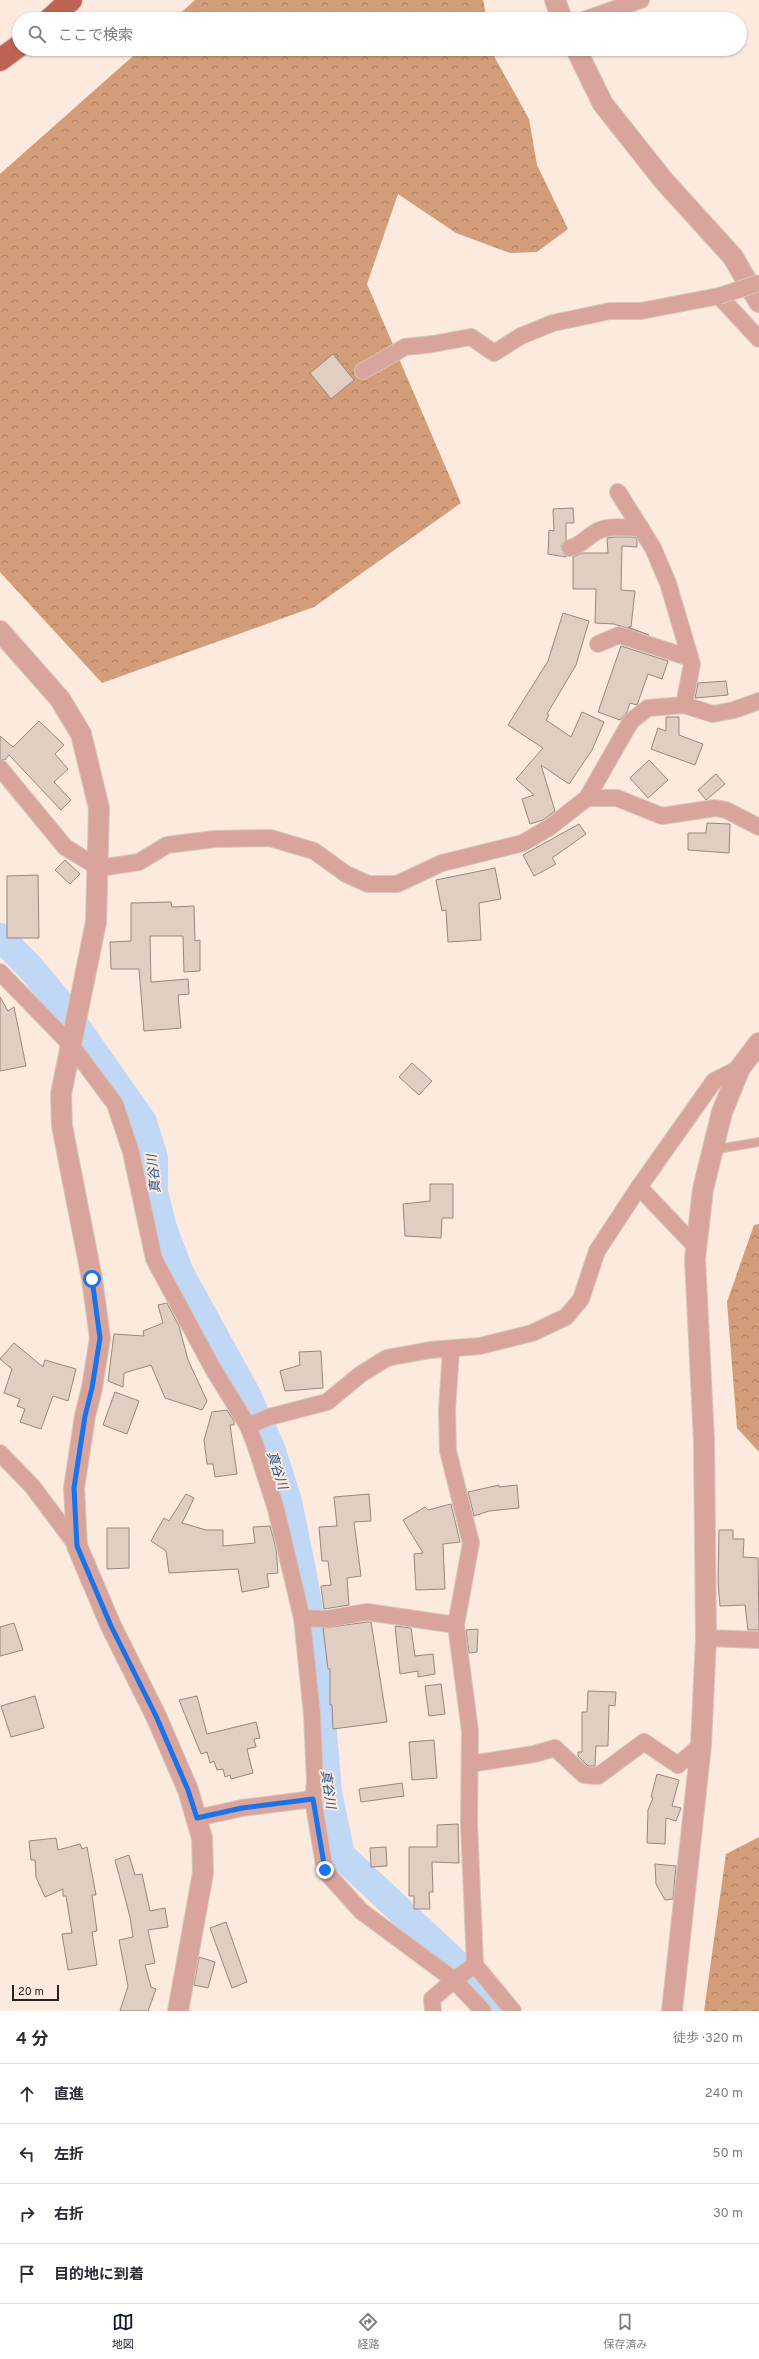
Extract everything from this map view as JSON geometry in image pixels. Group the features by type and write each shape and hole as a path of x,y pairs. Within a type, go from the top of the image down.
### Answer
{"main road":[{"path":"58,12 71,0"},
{"path":"0,60 12,51"}],"street":[{"path":"555,0 559,12"},
{"path":"606,12 641,0"},
{"path":"579,56 603,104 664,181 733,257 759,302"},
{"path":"363,372 405,347 433,344 471,337 494,353 521,336 553,323 610,311 642,311 719,296 759,283"},
{"path":"719,296 759,339"},
{"path":"618,492 653,548 668,583 692,664 684,705"},
{"path":"570,548 580,546 599,530 615,528 641,528"},
{"path":"0,631 60,699 81,734 99,808 99,868 96,922 61,1094 62,1126 92,1279 100,1338 92,1388 85,1416 74,1488 77,1546"},
{"path":"598,644 619,635 690,658"},
{"path":"0,768 66,847 99,868 139,862 167,845 215,840 270,838 314,851 346,874 368,884 397,884 442,863 523,843 550,827 587,798 631,721 648,708 684,705 713,714 734,710 759,701"},
{"path":"587,798 617,798 662,816 715,808 726,810 759,827"},
{"path":"0,972 72,1040 115,1104 131,1152 154,1259 212,1367 250,1425 276,1509 302,1618 312,1714 315,1782 313,1799 325,1870 361,1911 454,1980 483,2011"},
{"path":"672,2011 702,1745 706,1638 704,1441 695,1259 696,1247 703,1189 722,1112 740,1068 759,1043"},
{"path":"250,1425 269,1417 327,1402 361,1374 387,1358 451,1348 480,1346 532,1333 566,1318 581,1299 597,1251 639,1187 714,1081 740,1068"},
{"path":"639,1187 696,1247"},
{"path":"451,1348 447,1410 448,1452 470,1543 456,1625 470,1731 469,1823 475,1965 513,2011"},
{"path":"0,1453 32,1486 77,1546 111,1626 156,1716 188,1790 197,1818 202,1838 203,1873 178,2011"},
{"path":"302,1618 326,1619 367,1612 456,1625"},
{"path":"706,1638 759,1640"},
{"path":"470,1764 534,1754 555,1748 584,1775 598,1776 644,1742 678,1765 702,1745"},
{"path":"197,1818 242,1808 313,1799"},
{"path":"433,2011 432,1999 454,1980 475,1965"}],"lane":[{"path":"712,1150 759,1142"}],"green space":[{"path":"195,0 483,0 486,12 182,12"},
{"path":"133,56 495,56 529,119 537,165 568,229 537,252 510,253 456,233 398,194 367,284 461,503 314,607 102,683 0,572 0,174"},
{"path":"759,1224 759,1452 737,1428 727,1302 754,1225"},
{"path":"759,1837 759,2011 704,2011 726,1854"}],"building":[{"path":"333,354 354,380 331,399 310,373"},
{"path":"573,508 574,523 566,523 566,540 561,546 566,557 548,554 549,530 554,531 553,509"},
{"path":"635,537 637,540 637,547 622,546 621,590 635,591 631,627 628,627 649,635 614,624 595,623 596,589 573,589 573,557 582,553 608,553 607,538"},
{"path":"563,613 589,621 576,665 547,714 549,715 546,720 571,737 582,712 604,722 592,750 569,784 541,765 555,811 543,820 530,824 522,799 534,795 516,779 543,748 508,725 548,661"},
{"path":"621,646 668,661 662,679 648,674 637,705 630,703 627,712 620,720 598,712"},
{"path":"726,681 728,695 695,698 698,683"},
{"path":"666,717 679,717 679,735 703,744 695,765 651,749 658,728 666,731"},
{"path":"39,721 64,745 55,754 68,769 54,782 71,800 61,810 9,755 5,760 0,759 0,736 13,747"},
{"path":"649,760 668,780 648,798 630,778"},
{"path":"716,774 725,784 706,800 698,790"},
{"path":"707,823 730,824 729,853 688,850 688,833 706,833"},
{"path":"579,824 586,834 552,858 556,864 534,876 523,855"},
{"path":"65,860 80,874 70,884 55,870"},
{"path":"495,868 501,899 479,903 481,940 448,942 446,910 442,911 436,880"},
{"path":"38,875 39,938 7,938 7,876"},
{"path":"171,902 172,907 194,906 195,941 200,940 200,971 184,972 183,936 150,936 151,982 188,979 189,994 178,995 181,1028 144,1031 139,969 111,969 110,942 131,941 131,903"},
{"path":"0,997 8,1011 14,1007 26,1066 0,1071"},
{"path":"412,1063 432,1081 419,1095 399,1077"},
{"path":"430,1184 453,1184 453,1218 442,1218 441,1238 405,1236 403,1204 430,1201"},
{"path":"167,1303 179,1326 188,1360 207,1401 202,1410 165,1398 151,1365 124,1373 123,1387 108,1381 114,1334 144,1336 143,1331 163,1323 158,1305"},
{"path":"14,1343 43,1367 45,1360 76,1369 68,1401 53,1396 41,1429 20,1422 25,1409 17,1406 20,1399 4,1393 12,1369 0,1359"},
{"path":"321,1351 323,1388 285,1391 280,1371 300,1365 299,1352"},
{"path":"115,1392 139,1401 127,1434 103,1425"},
{"path":"227,1410 234,1421 234,1425 230,1425 237,1474 215,1477 213,1464 207,1464 204,1440 212,1412"},
{"path":"499,1485 499,1487 517,1485 519,1508 489,1511 474,1516 468,1492"},
{"path":"186,1494 194,1498 182,1523 206,1530 223,1530 223,1546 255,1543 253,1527 270,1526 276,1548 278,1573 267,1574 269,1587 242,1592 238,1569 169,1573 166,1551 151,1541 164,1518 169,1521"},
{"path":"369,1494 371,1521 354,1522 361,1576 347,1578 349,1605 324,1609 321,1586 331,1585 328,1561 322,1561 319,1527 337,1526 334,1497"},
{"path":"451,1504 460,1542 443,1544 445,1589 416,1590 414,1554 423,1553 403,1520 425,1507 428,1510"},
{"path":"107,1528 129,1528 129,1568 107,1569"},
{"path":"719,1530 733,1530 733,1539 744,1539 743,1557 758,1558 759,1630 748,1630 745,1605 720,1606 718,1581"},
{"path":"371,1622 387,1722 333,1729 332,1705 330,1705 330,1669 328,1669 323,1628"},
{"path":"14,1623 23,1650 0,1656 0,1627"},
{"path":"395,1626 411,1628 415,1656 433,1654 435,1674 418,1677 418,1671 400,1674"},
{"path":"478,1629 477,1652 469,1653 466,1630"},
{"path":"441,1684 445,1714 429,1716 425,1686"},
{"path":"588,1691 616,1692 615,1706 609,1705 608,1746 596,1746 595,1766 588,1766 578,1756 578,1752 582,1752 582,1712 587,1712"},
{"path":"35,1696 44,1728 11,1737 1,1706"},
{"path":"197,1696 207,1734 256,1722 260,1738 254,1739 256,1747 247,1749 253,1773 231,1779 230,1775 225,1777 223,1769 217,1770 214,1761 210,1763 207,1752 201,1754 179,1700"},
{"path":"434,1740 437,1778 412,1780 409,1742"},
{"path":"657,1774 679,1780 672,1806 681,1808 676,1821 666,1818 665,1844 647,1843 648,1810 653,1798 651,1797"},
{"path":"402,1783 404,1796 361,1802 359,1789"},
{"path":"458,1824 459,1863 432,1862 433,1892 429,1892 430,1909 414,1909 414,1896 409,1896 409,1847 437,1847 437,1825"},
{"path":"56,1838 58,1850 80,1844 82,1849 87,1847 96,1895 92,1895 97,1931 92,1932 97,1965 68,1970 62,1934 72,1933 66,1896 63,1896 63,1889 45,1897 36,1877 35,1860 31,1860 29,1841"},
{"path":"386,1847 387,1866 371,1867 370,1848"},
{"path":"129,1855 135,1875 142,1874 150,1911 165,1908 168,1927 148,1930 155,1963 145,1965 151,1987 156,1989 148,2011 120,2011 128,1986 119,1940 133,1937 130,1917 115,1860"},
{"path":"655,1864 676,1866 673,1899 665,1900 656,1884"},
{"path":"226,1922 247,1982 232,1988 210,1928"},
{"path":"199,1957 215,1962 208,1988 194,1985"}],"waterway":[{"name":"真谷川","path":"0,937 30,967 59,1002 143,1122 154,1158 154,1192 163,1228 180,1273 247,1395 271,1448 288,1501 316,1650 328,1792 341,1855 459,1966 497,2011"}],"route":[{"path":"92,1279 100,1338 92,1388 78,1455 74,1488 77,1546 111,1626 156,1716 188,1790 197,1818 242,1808 313,1799 325,1870"}]}
